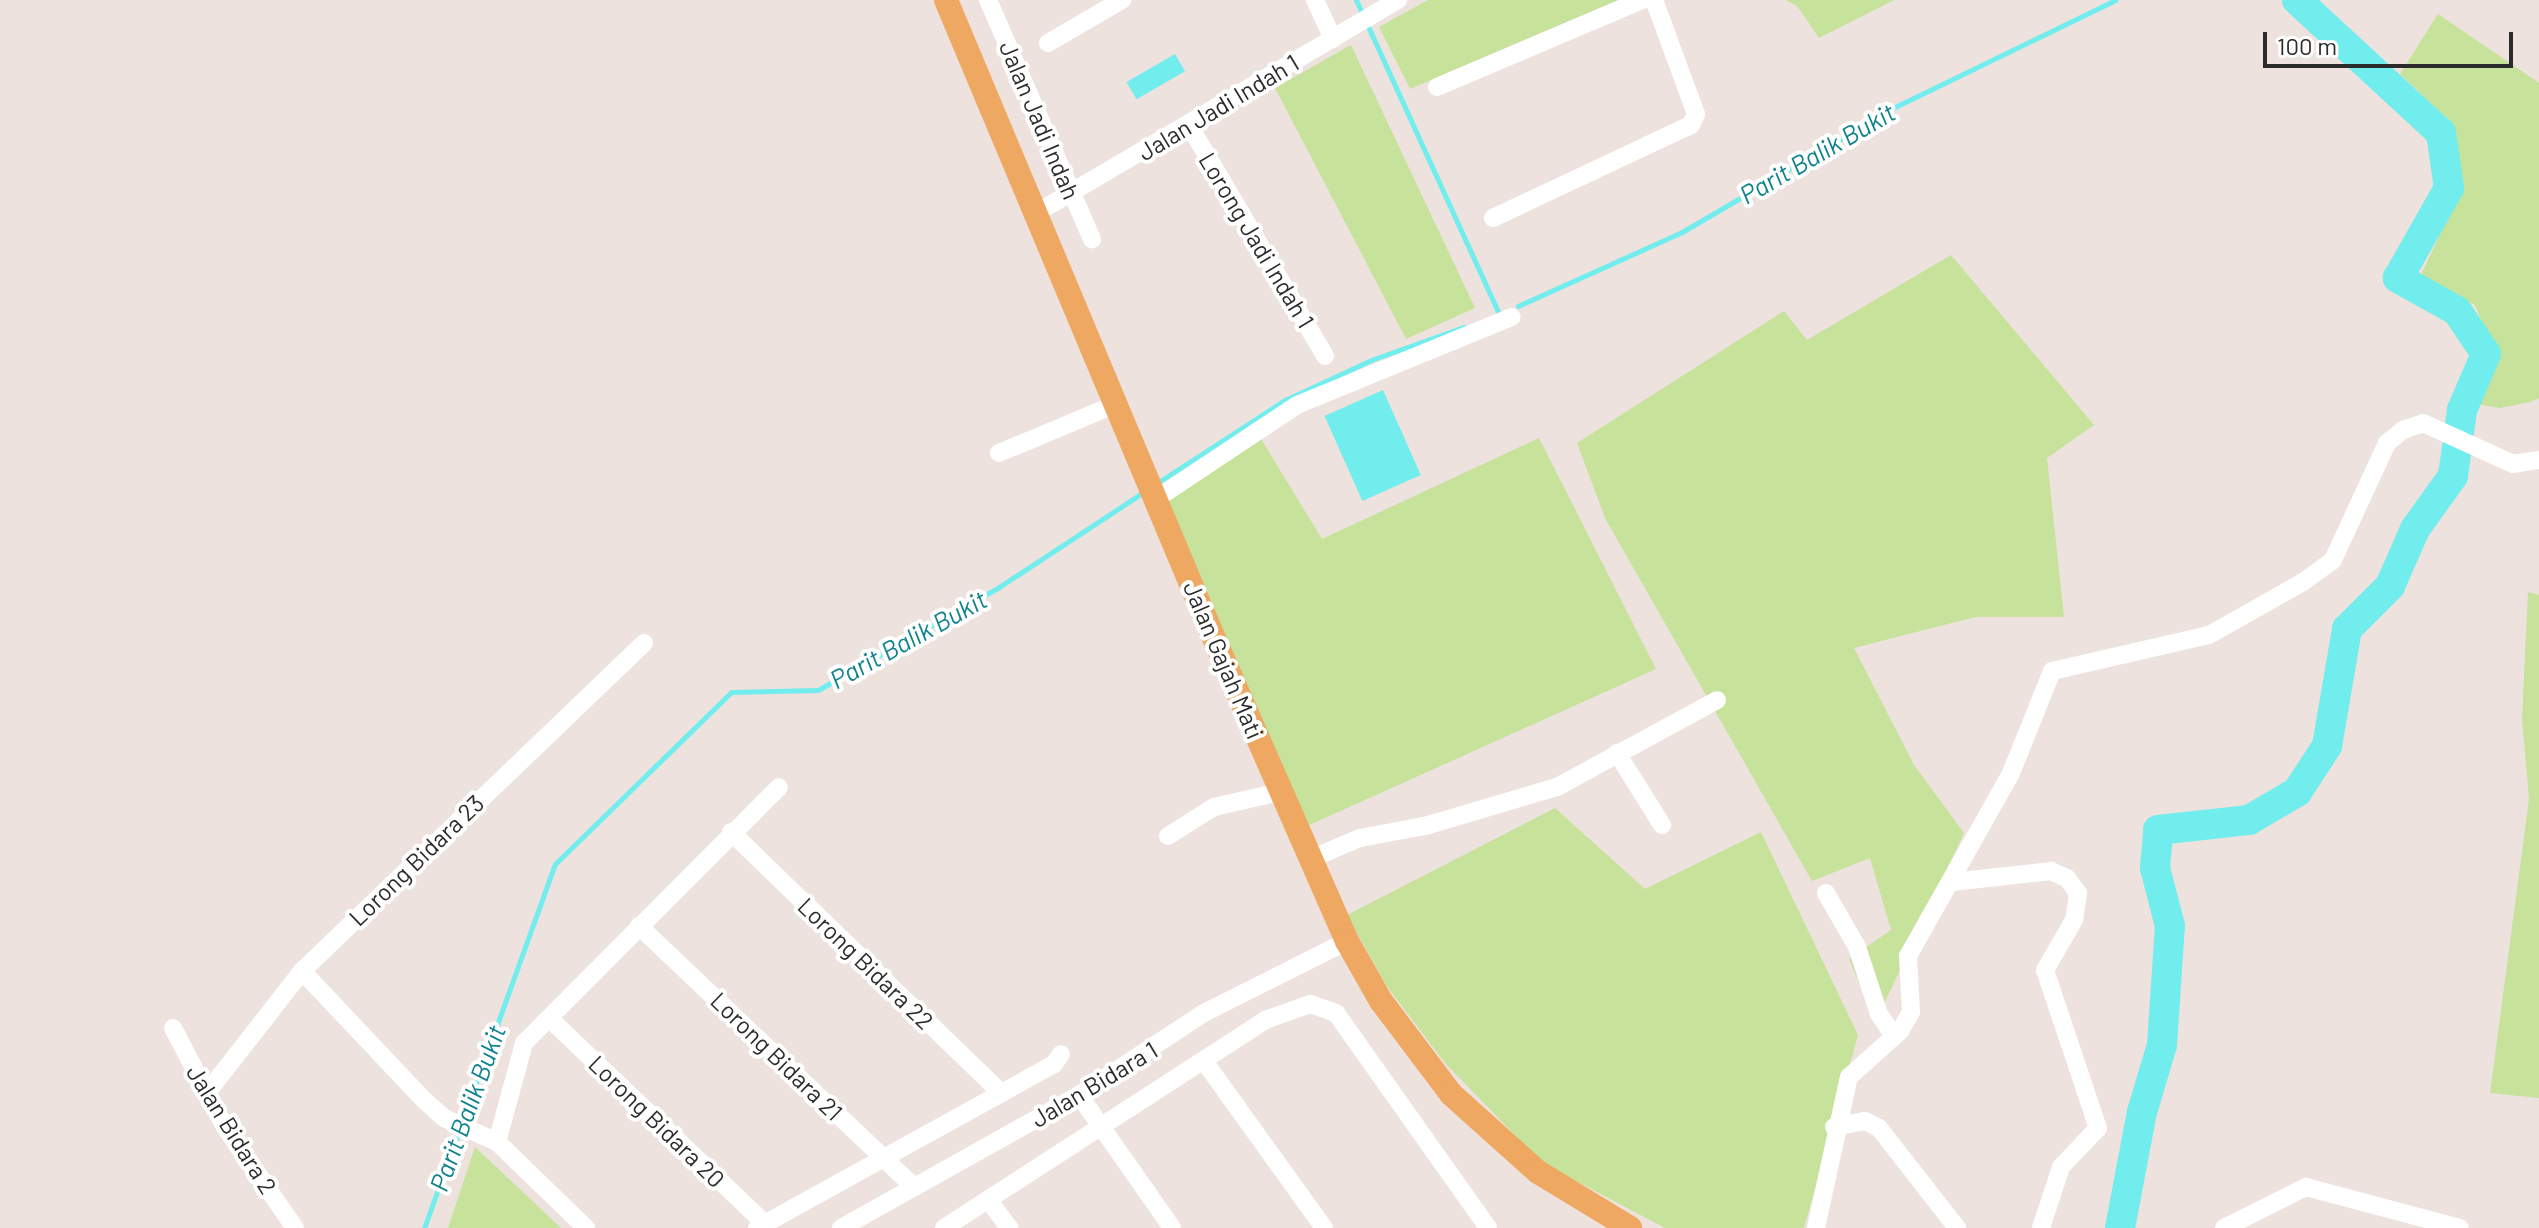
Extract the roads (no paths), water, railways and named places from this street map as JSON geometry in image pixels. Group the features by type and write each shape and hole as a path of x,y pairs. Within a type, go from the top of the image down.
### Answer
{"main road":[{"name":"Jalan Gajah Mati","path":"946,0 1280,792 1347,941 1381,1001 1451,1094 1538,1172 1630,1228"}],"street":[{"name":"Jalan Jadi Indah","path":"988,0 1092,239"},
{"path":"1048,43 1122,0"},
{"path":"1315,0 1333,39"},
{"name":"Jalan Jadi Indah 1","path":"1038,212 1398,0"},
{"path":"1437,87 1642,0"},
{"path":"1493,218 1691,125 1696,114 1654,0"},
{"name":"Lorong Jadi Indah 1","path":"1189,125 1325,356"},
{"path":"1152,490 1297,405 1512,317"},
{"path":"999,453 1116,404"},
{"path":"1816,1228 1834,1127 1849,1077 1894,1036 1911,1012 1908,956 2011,773 2052,671 2209,635 2303,582 2333,560 2387,443 2423,423 2513,464 2539,460"},
{"name":"Lorong Bidara 23","path":"206,1094 302,971 644,643"},
{"path":"1310,859 1360,838 1425,826 1557,787 1717,700"},
{"path":"1617,753 1662,825"},
{"path":"497,1142 524,1043 779,787"},
{"path":"1168,836 1214,807 1280,792"},
{"name":"Lorong Bidara 22","path":"731,832 1001,1093"},
{"path":"1952,882 2051,871 2067,878 2078,893 2074,920 2045,970 2098,1128 2061,1167 2041,1228"},
{"path":"1826,893 1857,947 1879,1014 1894,1036"},
{"name":"Lorong Bidara 21","path":"639,926 914,1187"},
{"name":"Jalan Bidara 1","path":"841,1228 1079,1095 1204,1013 1347,941"},
{"path":"302,971 444,1118 479,1131 497,1142 586,1228"},
{"path":"944,1228 1102,1129 1265,1020 1310,1004 1329,1009 1488,1228"},
{"name":"Lorong Bidara 20","path":"549,1018 761,1226"},
{"name":"Jalan Bidara 2","path":"173,1028 206,1094 295,1228"},
{"path":"761,1226 1054,1064 1061,1054"},
{"path":"1204,1061 1324,1228"},
{"path":"1079,1095 1172,1228"},
{"path":"1834,1127 1865,1121 1879,1128 1957,1228"},
{"path":"2236,1226 2306,1187 2460,1228"},
{"path":"989,1201 1009,1228"}],"water":[{"path":"1175,54 1185,71 1137,99 1127,82"},
{"path":"1383,390 1421,475 1362,501 1325,416"}],"waterway":[{"path":"1356,0 1499,314"},
{"name":"Parit Balik Bukit","path":"1518,306 1682,232 1895,107 2115,0"},
{"path":"2120,1228 2142,1112 2162,1045 2170,926 2155,868 2158,830 2249,820 2297,792 2327,746 2347,629 2390,586 2415,529 2453,476 2462,410 2486,354 2457,311 2398,278 2449,188 2441,133 2297,0"},
{"name":"Parit Balik Bukit","path":"1157,483 1285,400 1371,360 1464,327"},
{"name":"Parit Balik Bukit","path":"462,1122 555,864 731,692 818,690 999,587 1145,491"},
{"name":"Parit Balik Bukit","path":"424,1228 459,1131"}]}
